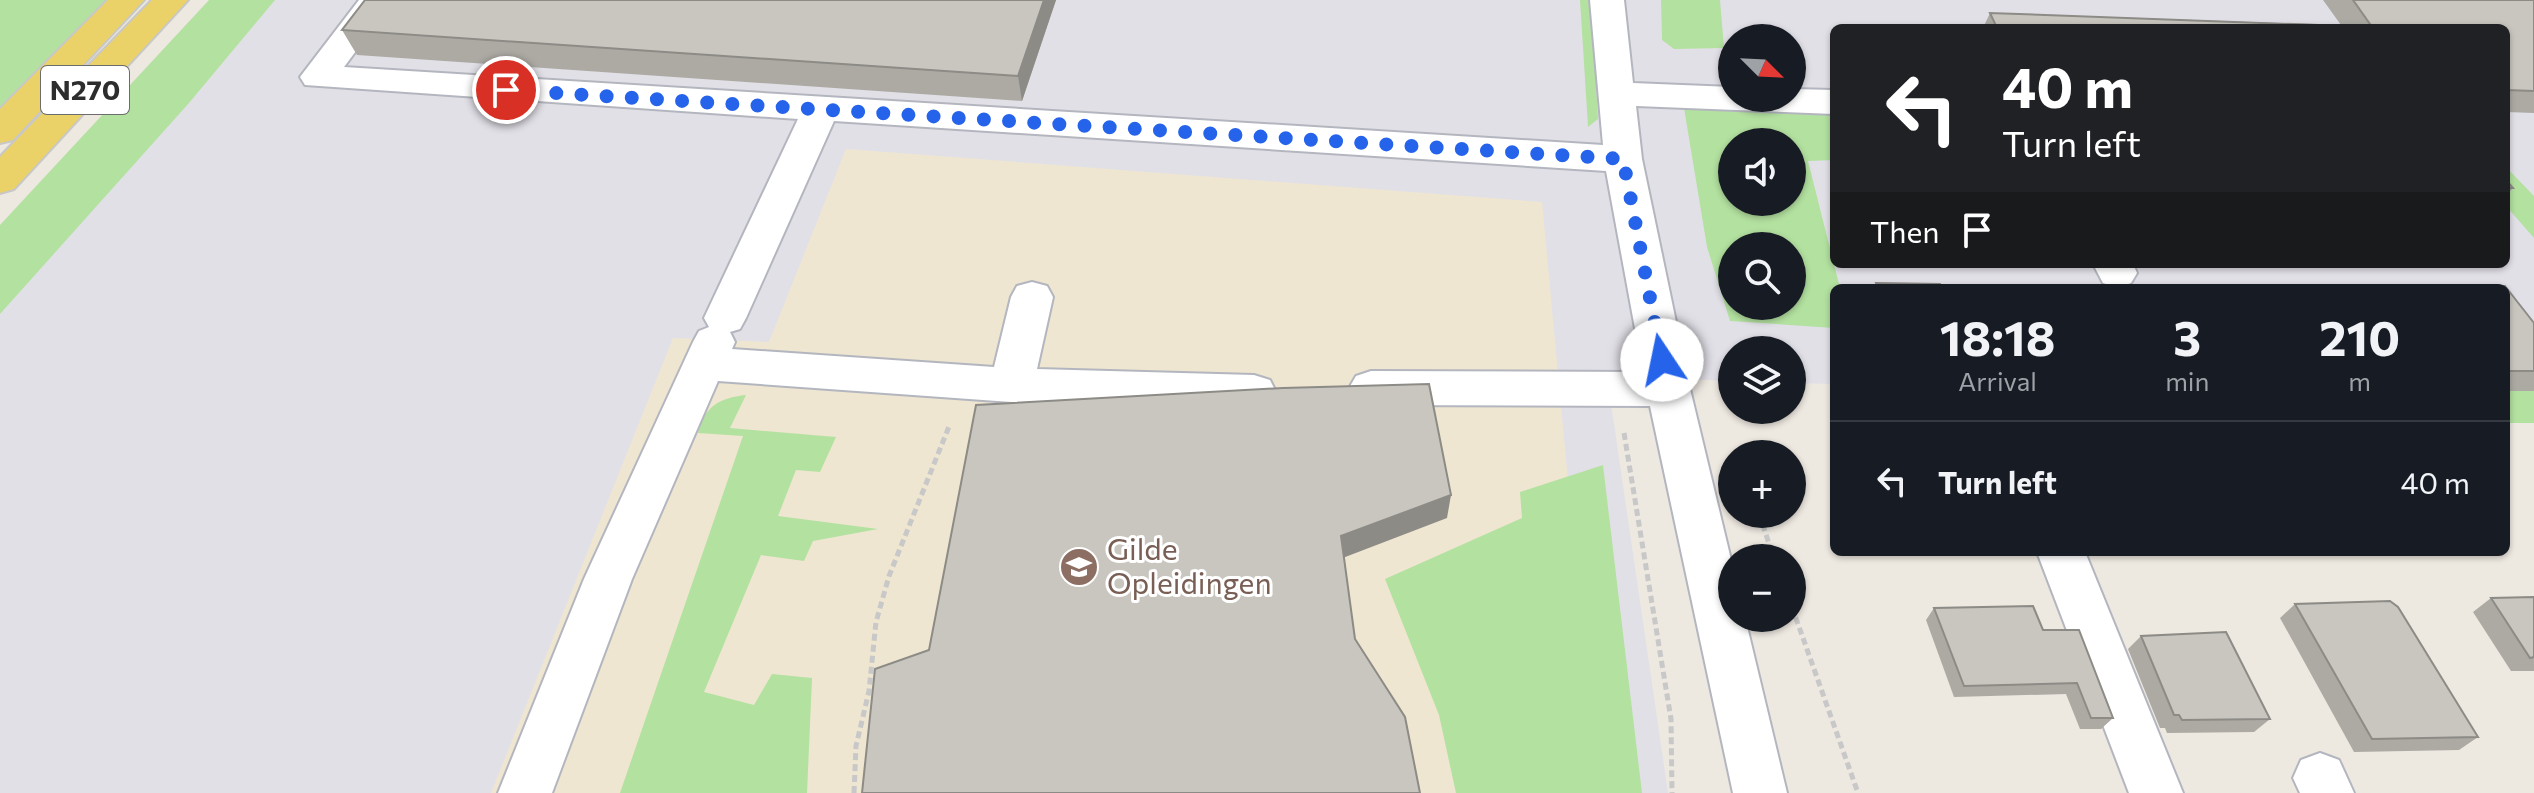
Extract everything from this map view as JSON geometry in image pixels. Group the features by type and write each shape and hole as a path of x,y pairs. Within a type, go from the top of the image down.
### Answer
{"main road":[{"name":"N270","path":"0,131 127,0"},
{"name":"N270","path":"0,180 171,0"}],"street":[{"path":"377,0 318,77 1623,159"},
{"path":"1607,0 1623,159 1668,389 1760,793"},
{"path":"1616,94 1830,102"},
{"path":"525,793 608,579 821,110"},
{"path":"1011,385 1032,297"},
{"path":"714,341 967,382 1011,385 1214,394 1308,390 1668,389"},
{"path":"2063,556 2156,793"}],"path":[{"path":"854,793 856,746 869,691 880,606 889,576 967,382"},
{"path":"1801,632 1858,793"}],"shaded area":[{"path":"217,0 2534,0 2534,412 2510,306 2510,284 1830,284 1830,384 1806,383 1806,336 1718,336 1718,380 1607,376 1668,793 0,793 0,241"},
{"name":"Gilde Opleidingen","path":"846,149 1542,202 1597,793 491,793 673,338 769,342"}],"green space":[{"path":"0,0 108,0 0,110"},
{"path":"209,0 275,0 189,103 0,314 0,225"},
{"path":"1580,0 1591,0 1598,119 1588,127"},
{"path":"1661,0 1720,0 1722,24 1718,24 1718,48 1674,49 1662,40"},
{"path":"1684,108 1718,109 1718,112 1830,114 1830,160 1808,161 1830,248 1830,268 1835,268 1839,284 1830,284 1830,328 1730,321 1806,320 1806,232 1718,232 1718,282 1707,247"},
{"path":"2510,171 2534,196 2534,238 2510,211"},
{"path":"2534,382 2534,423 2510,423 2510,383"},
{"path":"746,395 730,428 836,437 820,472 796,470 778,516 878,529 813,541 804,561 761,555 704,692 754,705 772,674 812,678 807,793 620,793 743,436 698,433 714,405 728,398"},
{"path":"1603,465 1642,793 1456,793 1439,715 1385,579 1522,518 1520,492"}],"building":[{"path":"365,0 1044,0 1018,76 342,30"},
{"path":"2353,0 2534,0 2534,91 2510,90 2510,24 2370,24"},
{"path":"1990,13 2290,24 1995,24"},
{"path":"2510,292 2534,323 2534,371 2510,371"},
{"path":"1429,384 1451,495 1341,536 1355,639 1405,717 1420,793 862,793 875,669 929,650 976,405 1283,388"},
{"path":"2534,597 2534,657 2530,658 2491,598"},
{"path":"2390,601 2398,607 2478,737 2372,739 2295,604"},
{"path":"2033,606 2043,630 2079,630 2113,718 2091,718 2077,683 1964,686 1934,608"},
{"path":"2226,632 2270,719 2182,720 2179,715 2174,715 2141,636"}],"place":[{"name":"Gilde Opleidingen","path":"1079,567"}],"route":[{"path":"506,90 1539,157 1623,159 1662,360"}]}
